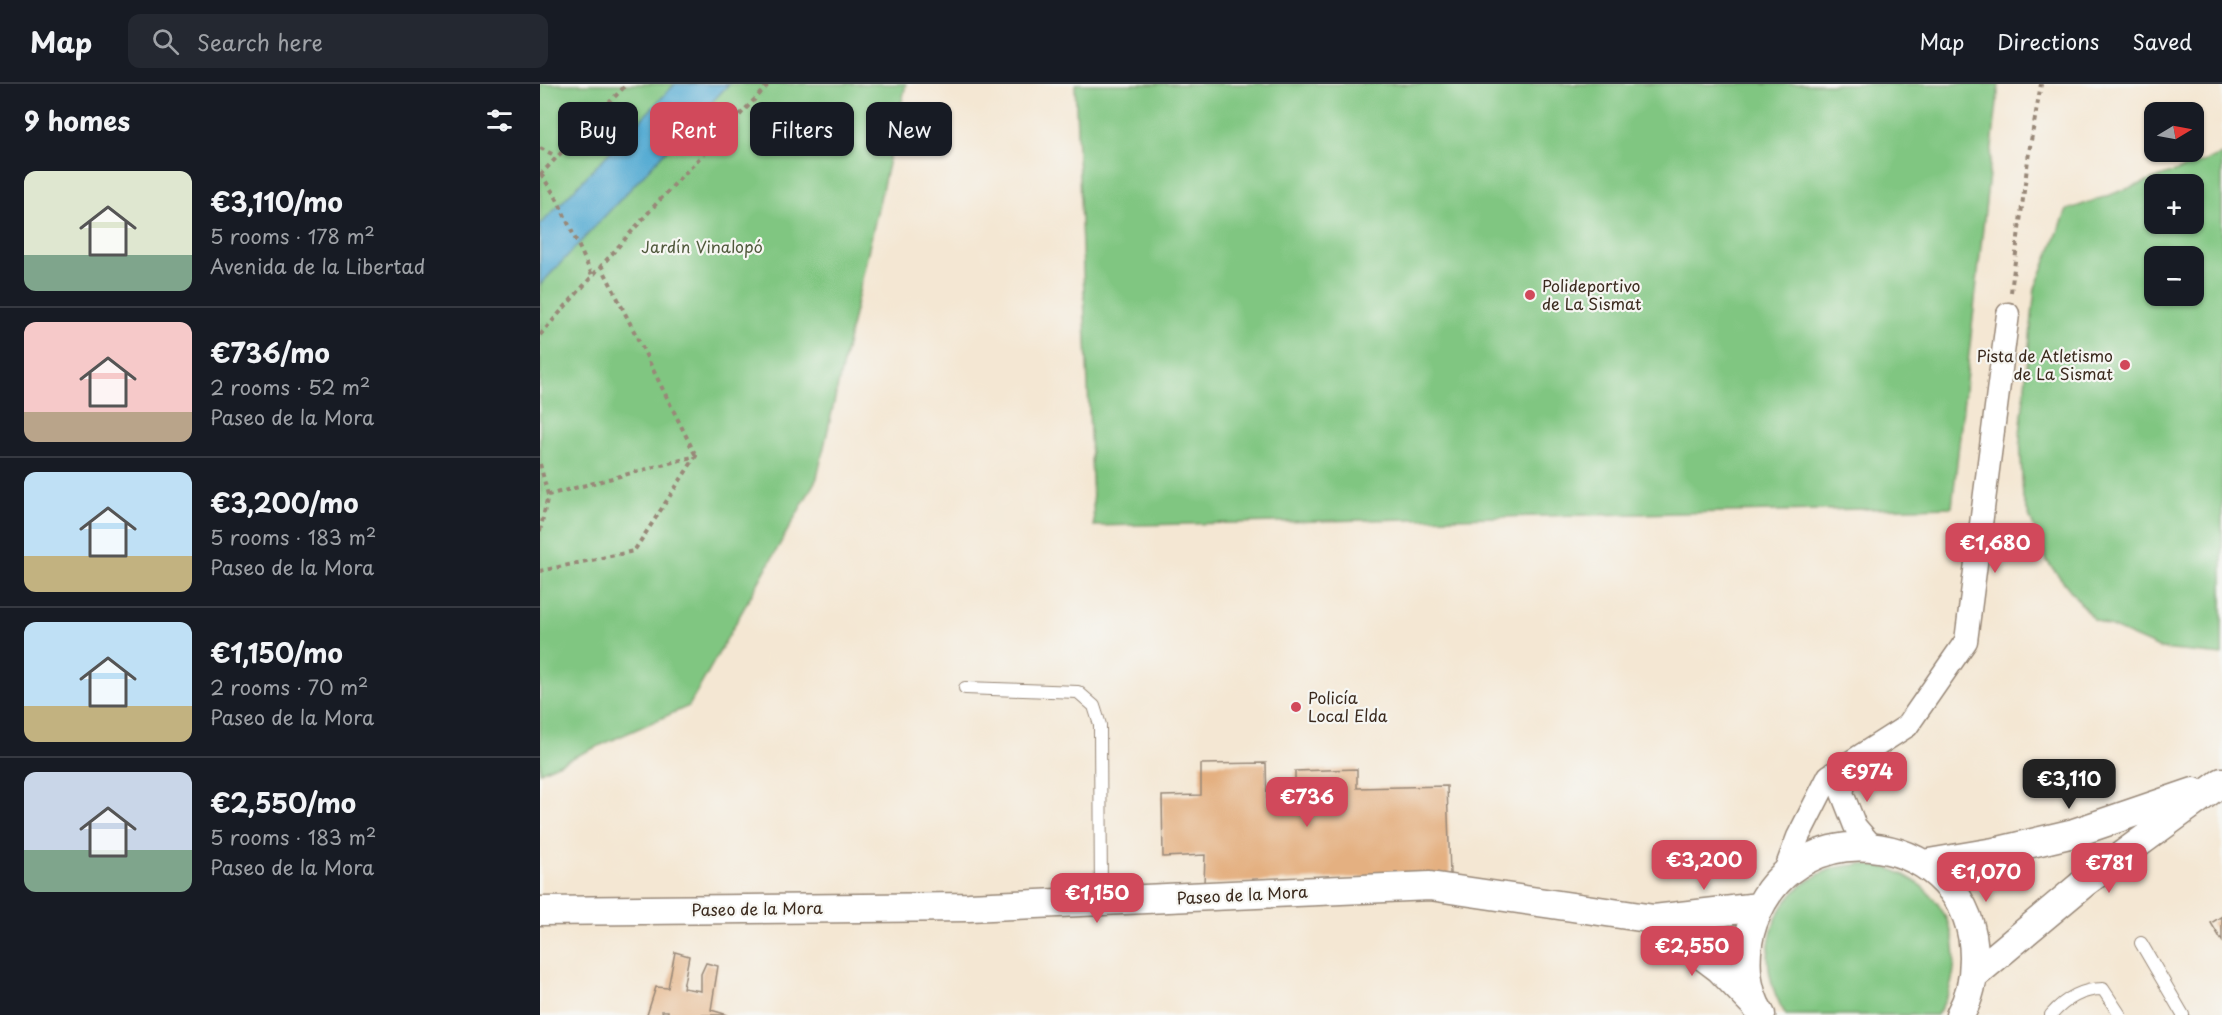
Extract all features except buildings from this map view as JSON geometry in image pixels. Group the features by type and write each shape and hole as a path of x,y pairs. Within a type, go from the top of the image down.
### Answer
{"street":[{"path":"1759,1011 1746,973 1748,939 1759,906 1784,874 1798,837 1829,776 1907,726 1966,641 2008,314"},
{"path":"1849,764 1842,793 1855,826 1872,846"},
{"path":"1923,864 1994,852 2074,832 2222,782"},
{"path":"1968,1002 2084,883 2222,782"},
{"path":"1784,874 1810,856 1840,847 1872,846 1898,851 1923,864 1947,885 1965,912 1974,943 1968,1002"},
{"name":"Paseo de la Mora","path":"540,911 969,907 1430,886 1654,919 1759,906"},
{"name":"Paseo de la Mora","path":"1654,919 1719,968 1759,1011"}],"lane":[{"path":"965,688 1078,692 1094,706 1100,725 1101,901"},
{"path":"2140,943 2183,1015"},
{"path":"2051,1015 2064,1001 2088,989 2103,989 2120,1015"}],"path":[{"path":"592,275 557,200 540,175 627,84"},
{"path":"540,335 601,265 769,84"},
{"path":"2008,314 2029,152 2041,84"},
{"path":"540,148 556,156"},
{"path":"601,265 696,456"},
{"path":"548,495 696,456"},
{"path":"540,571 634,551 696,456"},
{"path":"540,464 548,495 540,531"}],"green space":[{"name":"Jardín Vinalopó","path":"540,84 906,84 902,102 866,102 866,156 890,156 817,478 689,706 540,772"},
{"name":"Polideportivo de La Sismat","path":"1075,84 1999,84 1952,507 1094,526"},
{"name":"Pista de Atletismo de La Sismat","path":"2222,155 2222,655 2161,649 2093,619 2047,561 2023,499 2020,435 2035,288 2067,210 2144,183 2144,234 2204,234 2204,174 2168,174"},
{"path":"1861,864 1889,869 1914,881 1931,895 1943,912 1951,931 1955,952 1948,994 1937,1015 1786,1015 1776,995 1770,973 1768,952 1771,932 1779,912 1791,895 1808,881 1829,870"}],"water":[{"path":"675,84 729,84 712,102 658,102"},
{"path":"650,110 650,156 661,156 540,285 540,225 606,156 638,156 638,123"}],"place":[{"name":"Polideportivo de La Sismat","path":"1530,295"},
{"name":"Pista de Atletismo de La Sismat","path":"2125,365"},
{"name":"Policía Local Elda","path":"1296,707"}]}
